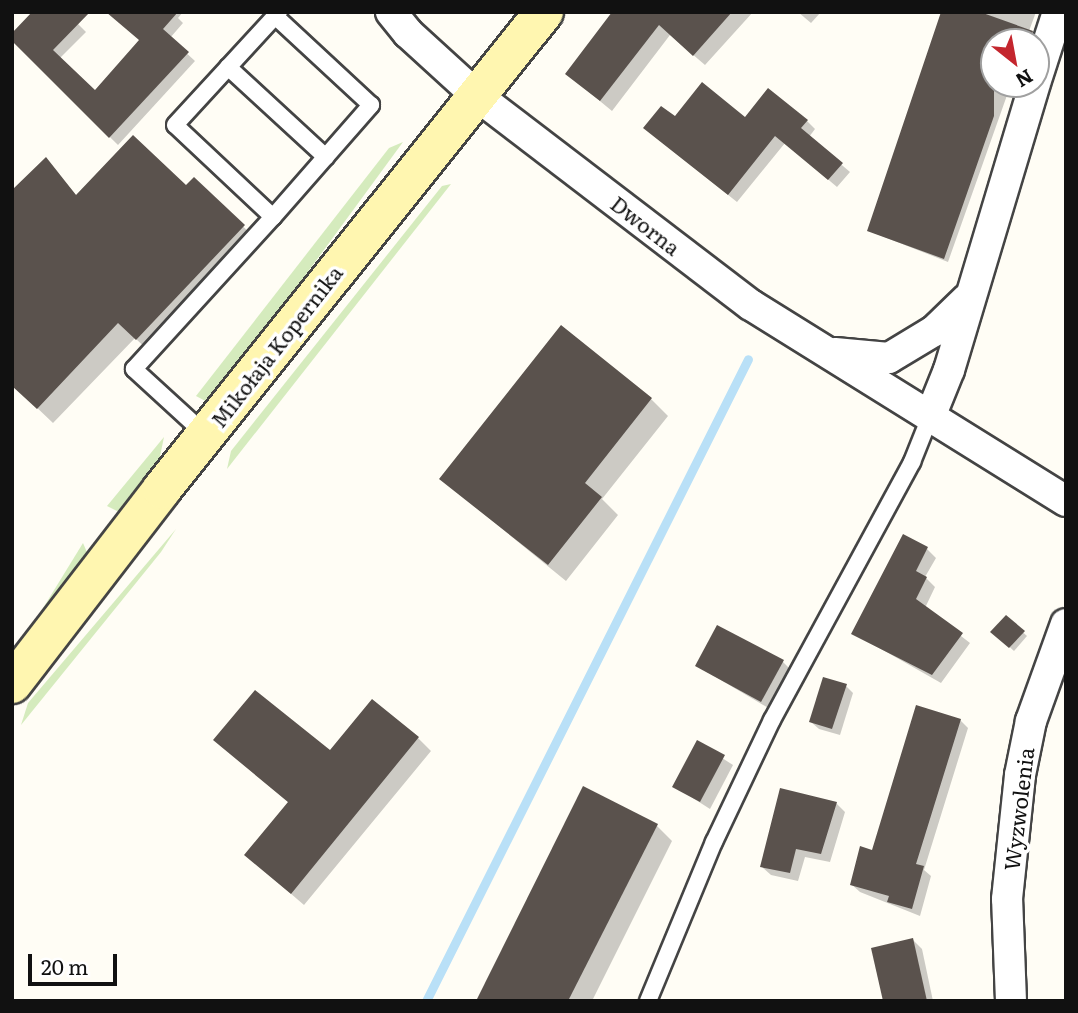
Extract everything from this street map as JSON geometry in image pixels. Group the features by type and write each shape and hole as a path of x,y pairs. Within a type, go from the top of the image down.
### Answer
{"main road":[{"name":"Mikołaja Kopernika","path":"12,684 206,435 544,12"}],"street":[{"name":"Dworna","path":"391,12 408,33 476,94 751,305 1066,501"},
{"name":"Dworna","path":"1050,36 1058,12"},
{"name":"Dworna","path":"930,417 949,370 967,299 1030,98"},
{"name":"Dworna","path":"820,350 853,358 889,358 934,331 967,299"},
{"name":"Wyzwolenia","path":"1011,1001 1007,899 1020,775 1031,721 1066,624"}],"lane":[{"path":"206,435 134,369 273,217 371,105 277,14 176,125 273,217"},
{"path":"228,67 326,157"},
{"path":"648,1001 714,842 772,720 912,462 930,417"}],"green space":[{"path":"403,142 211,404 196,396 389,148"},
{"path":"451,184 227,469 231,451 442,186"},
{"path":"164,437 158,466 119,512 107,506"},
{"path":"176,529 161,552 21,725 28,703"},
{"path":"83,543 89,557 40,613"}],"building":[{"path":"32,12 90,12 53,50 95,90 139,40 106,12 178,12 163,29 189,52 109,138 12,41 12,33"},
{"path":"612,12 732,12 693,56 659,25 600,101 565,74"},
{"path":"941,12 980,12 1025,28 980,28 980,98 994,98 994,116 944,259 867,231"},
{"path":"702,82 745,117 768,88 808,120 801,128 843,163 828,180 775,136 728,195 643,128 661,106 675,116"},
{"path":"133,135 186,185 194,177 245,225 136,340 118,323 37,409 12,386 12,190 46,157 76,195"},
{"path":"561,325 652,398 585,483 602,497 548,565 439,479"},
{"path":"903,534 928,547 916,571 927,577 916,599 963,633 932,675 851,634"},
{"path":"1006,615 1025,631 1009,648 990,632"},
{"path":"717,625 784,660 761,702 695,666"},
{"path":"823,677 847,684 832,729 809,722"},
{"path":"255,690 330,750 372,699 419,737 291,894 244,855 288,802 213,740"},
{"path":"916,705 961,719 916,864 924,866 912,909 887,902 889,896 850,885 860,846 872,850"},
{"path":"697,740 725,755 700,802 672,787"},
{"path":"583,786 658,824 568,1001 476,1001"},
{"path":"780,788 837,802 821,854 796,849 790,873 760,867"},
{"path":"913,938 927,1001 883,1001 871,948"}],"waterway":[{"path":"426,1001 748,359"}]}
